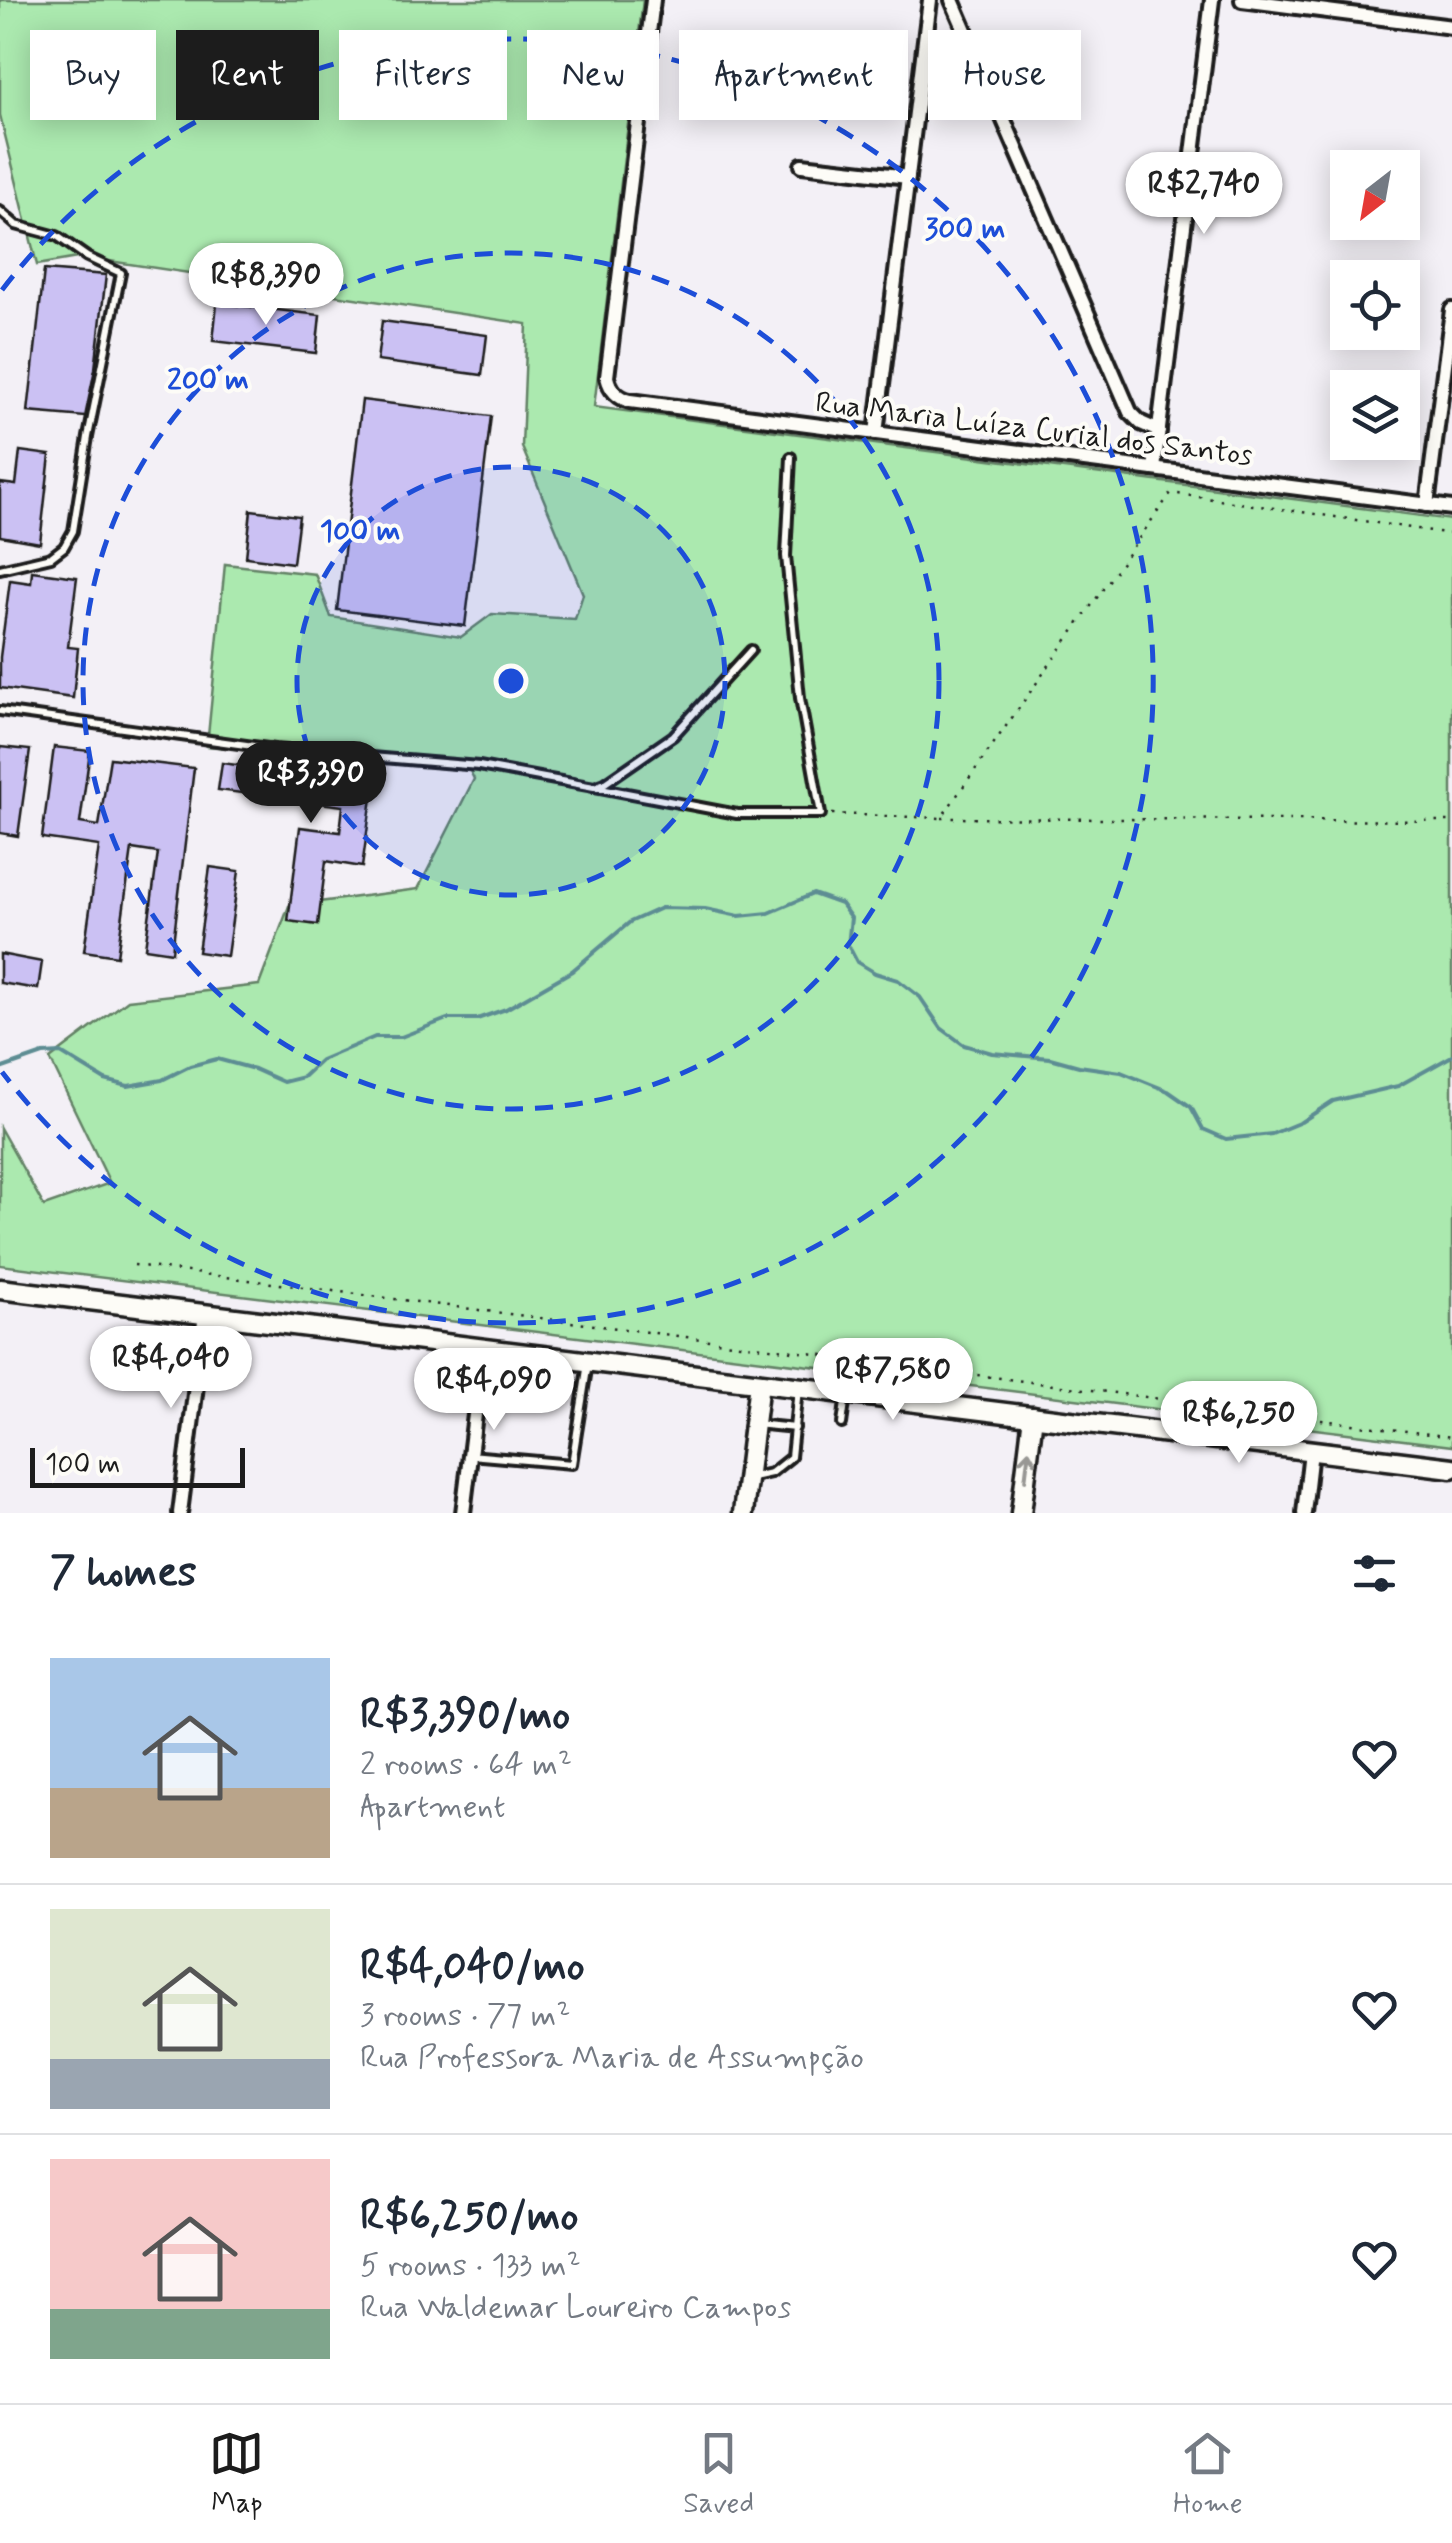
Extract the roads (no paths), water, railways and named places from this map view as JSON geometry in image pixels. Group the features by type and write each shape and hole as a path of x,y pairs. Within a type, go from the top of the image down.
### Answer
{"main road":[{"path":"0,1289 1452,1468"},
{"path":"743,1513 759,1382"},
{"path":"1021,1513 1032,1416"}],"street":[{"name":"Rua Maria Luíza Curial dos Santos","path":"653,0 607,377 613,392 630,401 1452,508"},
{"path":"876,433 930,0"},
{"path":"952,0 1130,412 1141,424 1159,431"},
{"path":"1154,469 1212,0"},
{"path":"1242,0 1452,27"},
{"path":"802,166 908,177"},
{"path":"1428,505 1452,310"},
{"path":"180,1513 205,1314"},
{"path":"462,1513 483,1348"},
{"path":"1304,1513 1312,1450"}],"lane":[{"path":"0,211 16,226 57,236 121,273 73,530 68,542 50,557 0,569"},
{"path":"0,711 275,749 479,766 737,814 821,814 800,698 786,556 791,458"},
{"path":"594,787 673,736 752,650"},
{"path":"470,1454 572,1464 588,1362"},
{"path":"748,1478 771,1473 790,1457 797,1433 798,1388"},
{"path":"842,1424 846,1393"},
{"path":"754,1424 797,1433"}],"waterway":[{"path":"0,1069 43,1054 61,1053 105,1080 128,1086 162,1080 190,1066 217,1059 283,1082 303,1077 321,1060 375,1037 401,1037 447,1019 477,1019 506,1009 572,971 630,922 661,908 705,909 739,916 769,913 813,894 841,904 851,918 848,945 857,962 898,980 920,997 941,1028 964,1045 992,1053 1050,1058 1121,1072 1168,1091 1191,1107 1203,1129 1226,1139 1272,1134 1301,1122 1333,1101 1398,1086 1452,1056"}]}
